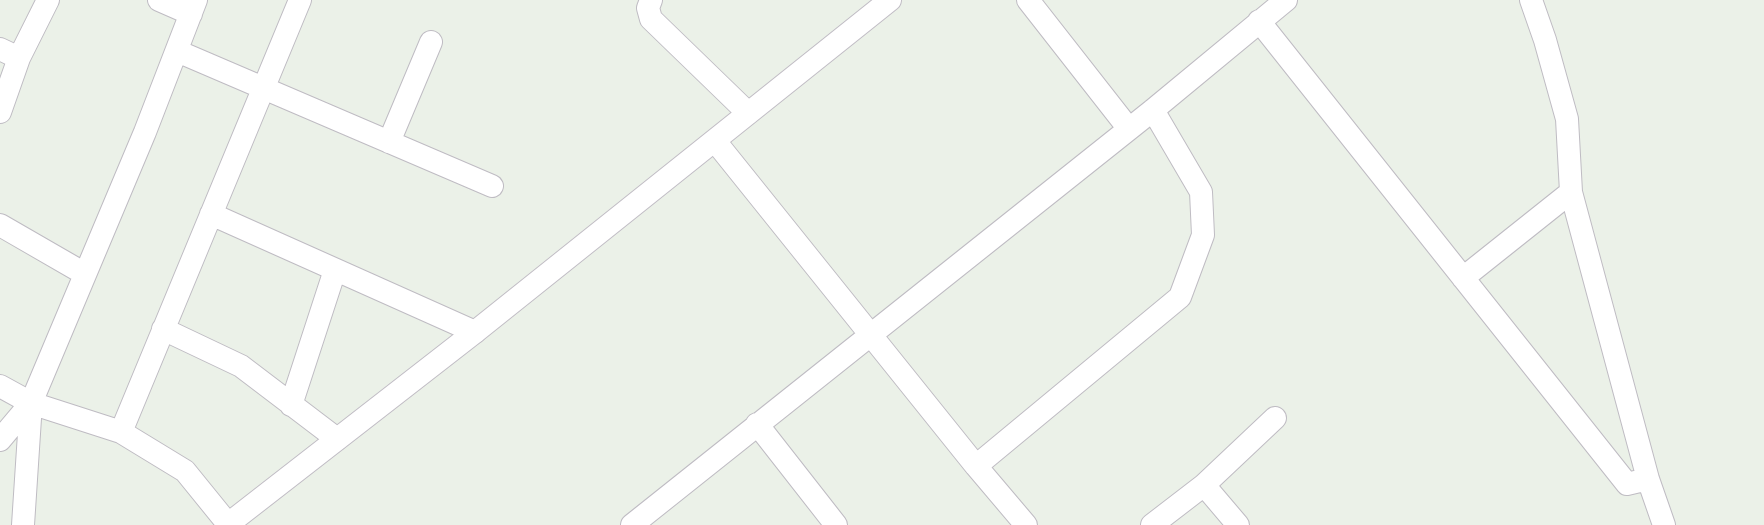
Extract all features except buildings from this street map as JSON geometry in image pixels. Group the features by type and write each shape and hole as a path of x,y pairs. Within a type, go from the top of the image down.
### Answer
{"street":[{"path":"0,112 10,54 48,0"},
{"path":"0,440 31,403 145,132 193,7 159,0"},
{"path":"121,432 300,0"},
{"path":"651,0 648,8 651,19 748,113"},
{"path":"0,386 31,403 121,432 185,470 205,494 227,525 474,332 890,0"},
{"path":"1028,0 1129,129"},
{"path":"632,525 1153,110 1286,0"},
{"path":"1531,0 1545,40 1567,119 1571,192 1648,479 1664,525"},
{"path":"1259,21 1627,484 1648,479"},
{"path":"389,142 431,42"},
{"path":"176,51 492,186"},
{"path":"976,466 1180,297 1203,235 1201,192 1153,110"},
{"path":"714,141 976,466 1026,525"},
{"path":"1463,278 1571,192"},
{"path":"211,214 474,332"},
{"path":"0,225 86,274"},
{"path":"291,404 335,270"},
{"path":"163,329 241,366 337,439"},
{"path":"23,525 31,403"},
{"path":"1152,525 1204,485 1275,418"},
{"path":"757,424 836,525"},
{"path":"1204,485 1238,525"}]}
